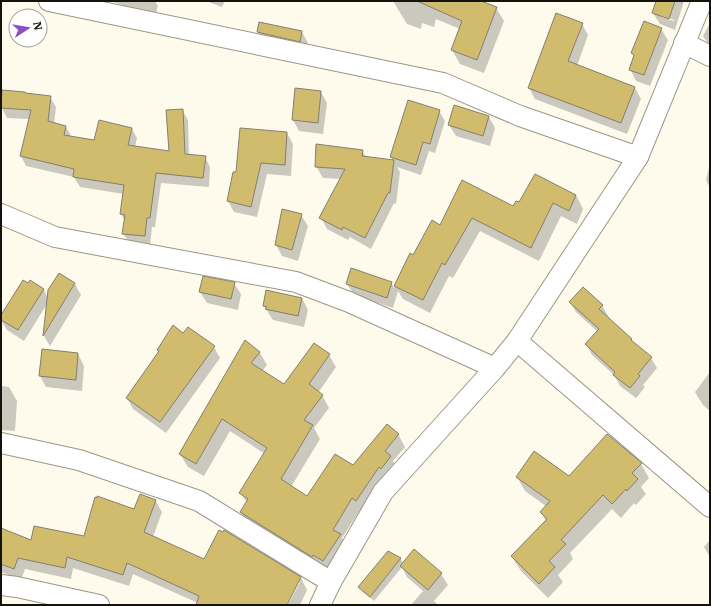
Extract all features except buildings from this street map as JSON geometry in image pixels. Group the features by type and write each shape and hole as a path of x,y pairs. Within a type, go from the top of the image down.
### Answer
{"street":[{"path":"49,1 442,83 520,116 638,157"},
{"path":"320,605 331,582 383,492 495,368 517,340 638,157 702,1"},
{"path":"684,44 710,56"},
{"path":"1,214 55,237 296,282 349,302 495,368"},
{"path":"517,340 710,506"},
{"path":"1,443 79,460 199,501 331,582"},
{"path":"1,585 17,587 99,605"}]}
